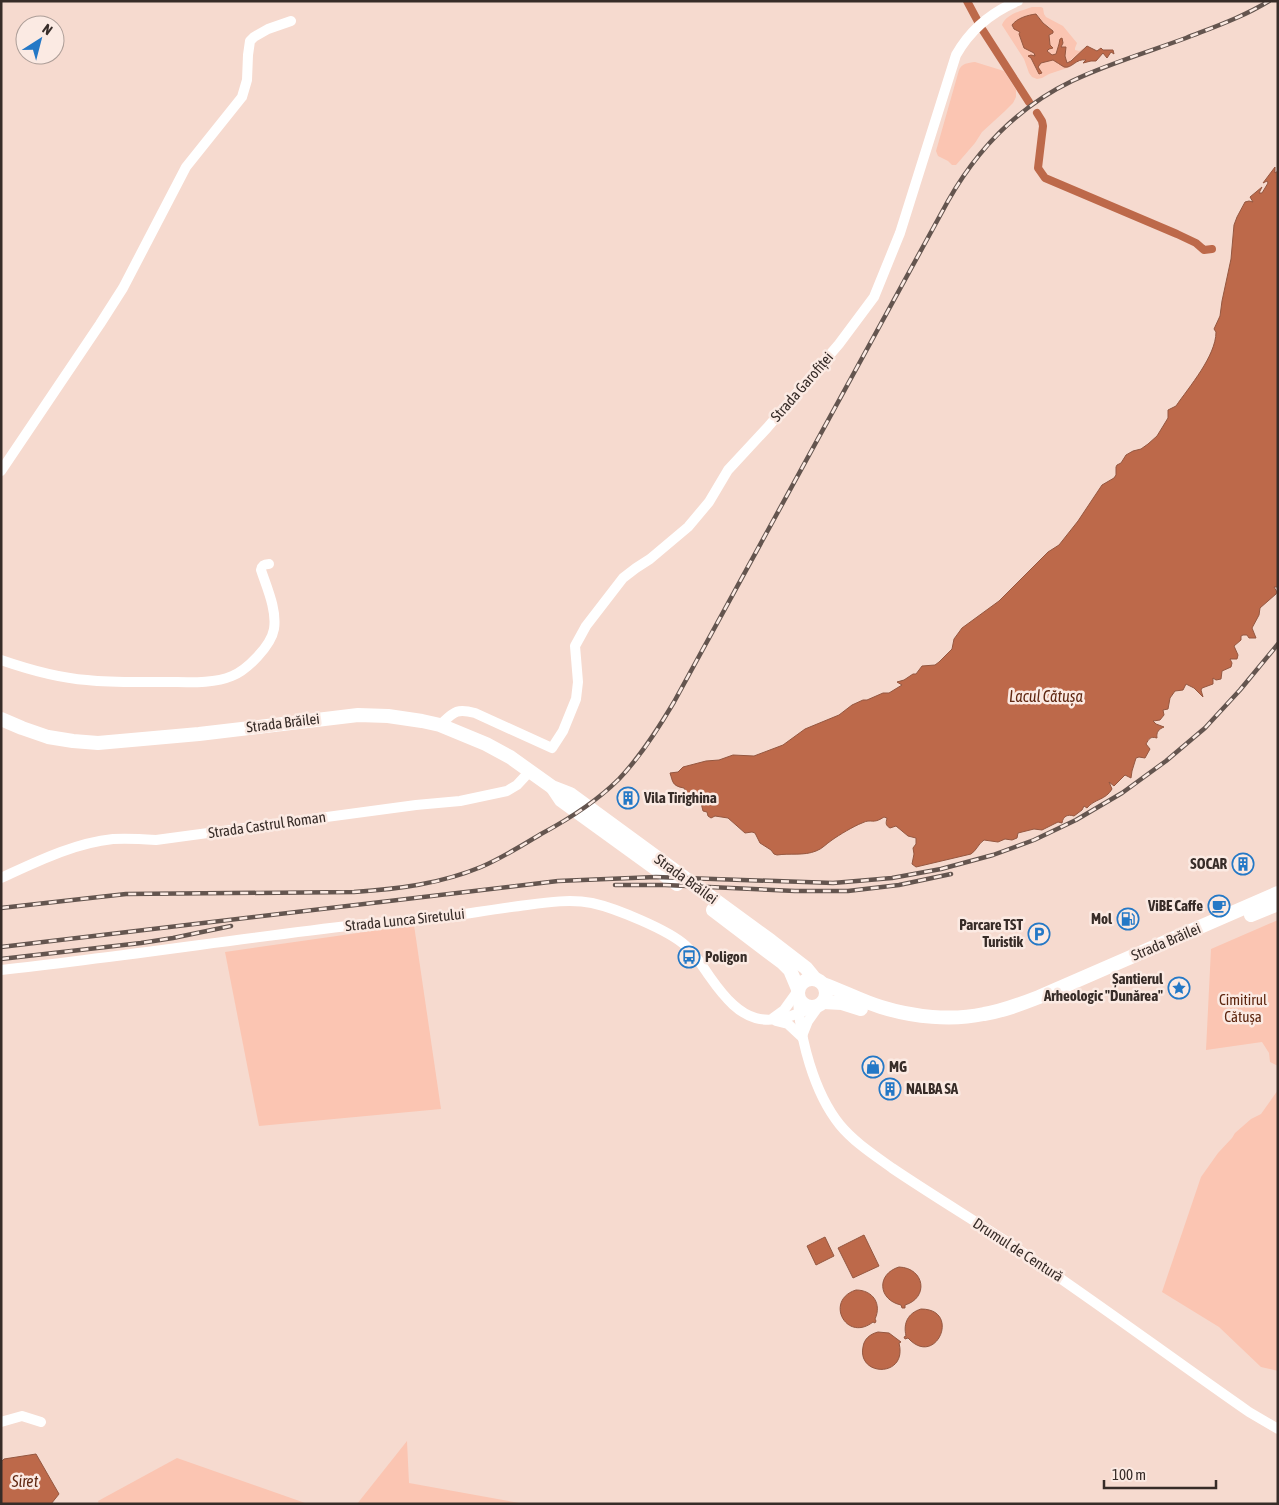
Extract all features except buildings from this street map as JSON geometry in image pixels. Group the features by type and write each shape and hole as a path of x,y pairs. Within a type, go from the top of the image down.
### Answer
{"highway":[{"name":"Strada Brăilei","path":"1,719 48,737 98,744 358,715 422,720 440,725 486,744 510,757 806,968 819,982 880,1007 904,1013 957,1017 984,1014 1008,1008 1039,997 1278,893"},
{"name":"Strada Brăilei","path":"704,897 790,970 798,993"},
{"name":"Strada Brăilei","path":"820,1004 842,1003 878,1015 930,1025 970,1025 993,1021 1011,1017 1042,1005 1278,904"},
{"path":"806,979 819,982 826,992 820,1004 812,1007 803,1004 798,993 803,982 806,979"}],"street":[{"name":"Strada Garofiței","path":"440,725 455,711 465,710 552,748 563,731 576,699 578,682 575,646 586,626 623,578 650,559 688,527 709,502 728,470 767,428 839,344 874,297 900,233 956,55 976,28 987,19 1018,1"},
{"path":"1,471 123,288 190,160 242,97 247,80 250,41 268,29 290,21"},
{"path":"1,660 58,676 86,680 201,682 232,676 257,657 270,642 274,628 273,610 261,570 262,566 269,564"},
{"name":"Strada Castrul Roman","path":"1,878 54,855 103,840 127,838 156,840 416,805 460,801 507,792 517,785 530,771"},
{"name":"Strada Lunca Siretului","path":"1,970 357,925 426,920 543,903 581,902 616,910 675,938 689,949 731,1003 752,1018 788,1024 802,1037"},
{"path":"768,1021 780,1014 798,993"},
{"name":"Drumul de Centură","path":"798,993 802,1037 816,1079 827,1106 840,1125 858,1143 907,1178 1063,1280 1242,1406 1278,1429"},
{"path":"768,1021 799,1014 820,1004"},
{"path":"802,1037 808,1021 820,1004"},
{"path":"1,1422 22,1416 41,1422"}],"green space":[{"path":"1032,7 1043,8 1046,17 1063,26 1077,43 1075,50 1079,51 1084,48 1067,63 1064,56 1065,50 1060,49 1060,39 1056,54 1052,55 1047,51 1053,48 1050,45 1049,35 1052,29 1043,23 1037,14 1020,18 1012,27 1020,32 1024,48 1035,53 1035,56 1028,56 1040,74 1042,73 1038,68 1039,64 1053,60 1063,66 1070,67 1037,79 1029,73 1024,59 1002,25 1010,16"},
{"path":"975,62 1004,71 1016,90 1016,97 1013,103 982,132 956,165 952,165 938,156 936,151 959,70 968,63"},
{"name":"Cimitirul Cătușa","path":"1278,920 1278,1066 1270,1062 1269,1053 1262,1042 1206,1050 1211,949"},
{"path":"414,925 441,1109 259,1126 225,952"},
{"path":"1278,1090 1278,1371 1261,1367 1219,1327 1162,1292 1201,1177 1235,1133 1251,1119 1261,1114"},
{"path":"407,1441 409,1483 525,1504 357,1504"},
{"path":"177,1458 308,1504 99,1504 98,1501"}],"water":[{"path":"1036,14 1053,31 1049,35 1050,45 1053,48 1047,51 1052,55 1056,54 1060,39 1062,38 1063,43 1061,47 1066,47 1065,56 1067,63 1087,46 1097,51 1101,48 1103,50 1113,50 1114,54 1111,52 1107,58 1103,53 1096,61 1083,63 1086,60 1083,60 1067,67 1053,60 1041,63 1038,67 1042,73 1039,74 1031,58 1028,56 1035,56 1034,53 1024,48 1020,32 1014,29 1012,25 1026,16"},
{"name":"Lacul Cătușa","path":"1275,167 1275,173 1278,171 1278,587 1274,587 1277,592 1260,608 1259,615 1252,628 1256,638 1249,638 1247,635 1241,636 1241,640 1234,646 1238,655 1237,659 1230,659 1231,667 1222,671 1221,679 1216,680 1213,678 1213,684 1202,688 1203,697 1194,688 1186,684 1183,690 1175,691 1170,698 1168,709 1163,710 1164,715 1160,720 1153,721 1164,727 1158,731 1157,738 1151,738 1147,742 1146,744 1150,749 1145,758 1136,758 1131,778 1125,775 1114,786 1109,782 1112,789 1107,795 1087,808 1084,806 1074,816 1066,816 1062,823 1058,822 1042,830 1034,829 1018,833 1017,838 1012,840 1005,839 998,842 984,840 971,854 916,867 912,864 916,838 908,836 896,826 890,828 886,824 887,818 884,817 877,821 865,822 855,826 816,851 777,855 760,843 755,833 745,833 728,818 715,816 711,818 708,816 707,812 703,811 700,799 691,802 684,788 674,783 670,773 678,772 683,767 719,760 733,755 754,756 783,745 805,729 839,715 852,705 883,693 889,693 902,685 897,682 916,674 922,666 935,665 939,662 952,649 954,639 962,628 999,601 1048,552 1059,545 1102,485 1114,478 1117,465 1121,463 1126,455 1141,449 1157,436 1168,418 1168,410 1176,406 1207,361 1215,341 1216,332 1214,329 1220,316 1231,259 1234,225 1245,202 1253,202 1250,197 1262,187 1259,193 1262,193 1268,183 1267,181 1263,183"},
{"path":"864,1235 879,1266 853,1278 838,1248"},
{"path":"825,1237 834,1256 816,1265 807,1246"},
{"path":"899,1267 914,1272 921,1284 918,1296 905,1305 905,1308 902,1308 901,1305 888,1298 884,1293 883,1287 886,1275"},
{"path":"856,1290 867,1292 877,1303 875,1323 873,1322 863,1327 854,1327 847,1324 842,1318 841,1302 846,1295"},
{"path":"921,1309 933,1312 940,1318 942,1326 940,1335 928,1347 918,1346 904,1337 906,1336 905,1327 908,1319 913,1313"},
{"path":"878,1332 889,1333 901,1342 899,1343 900,1354 896,1363 890,1368 874,1368 867,1364 863,1357 863,1347 866,1339"},
{"name":"Siret","path":"36,1454 59,1494 51,1504 1,1504 1,1462 4,1459"}],"waterway":[{"path":"967,1 982,29 1029,102"},
{"path":"1037,113 1043,126 1038,168 1045,178 1177,234 1196,243 1204,250 1212,249"}],"railway":[{"path":"1,908 126,894 354,892 419,885 466,873 489,863 511,852 592,803 619,779 635,761 668,712 948,201 959,182 986,147 1017,117 1052,92 1072,81 1218,26 1269,1"},
{"path":"1,947 558,881 656,877 833,883 892,878 941,869 993,855 1034,840 1076,820 1122,793 1166,761 1205,728 1278,644"},
{"path":"615,885 848,891 899,885 951,874"},
{"path":"1,959 141,943 231,926"}],"place":[{"name":"Vila Tirighina","path":"628,798"},
{"name":"SOCAR","path":"1243,864"},
{"name":"ViBE Caffe","path":"1219,906"},
{"name":"Mol","path":"1128,919"},
{"name":"Parcare TST Turistik","path":"1039,934"},
{"name":"Poligon","path":"689,957"},
{"name":"Șantierul Arheologic \"Dunărea\"","path":"1179,988"},
{"name":"MG","path":"873,1067"},
{"name":"NALBA SA","path":"890,1089"}]}
